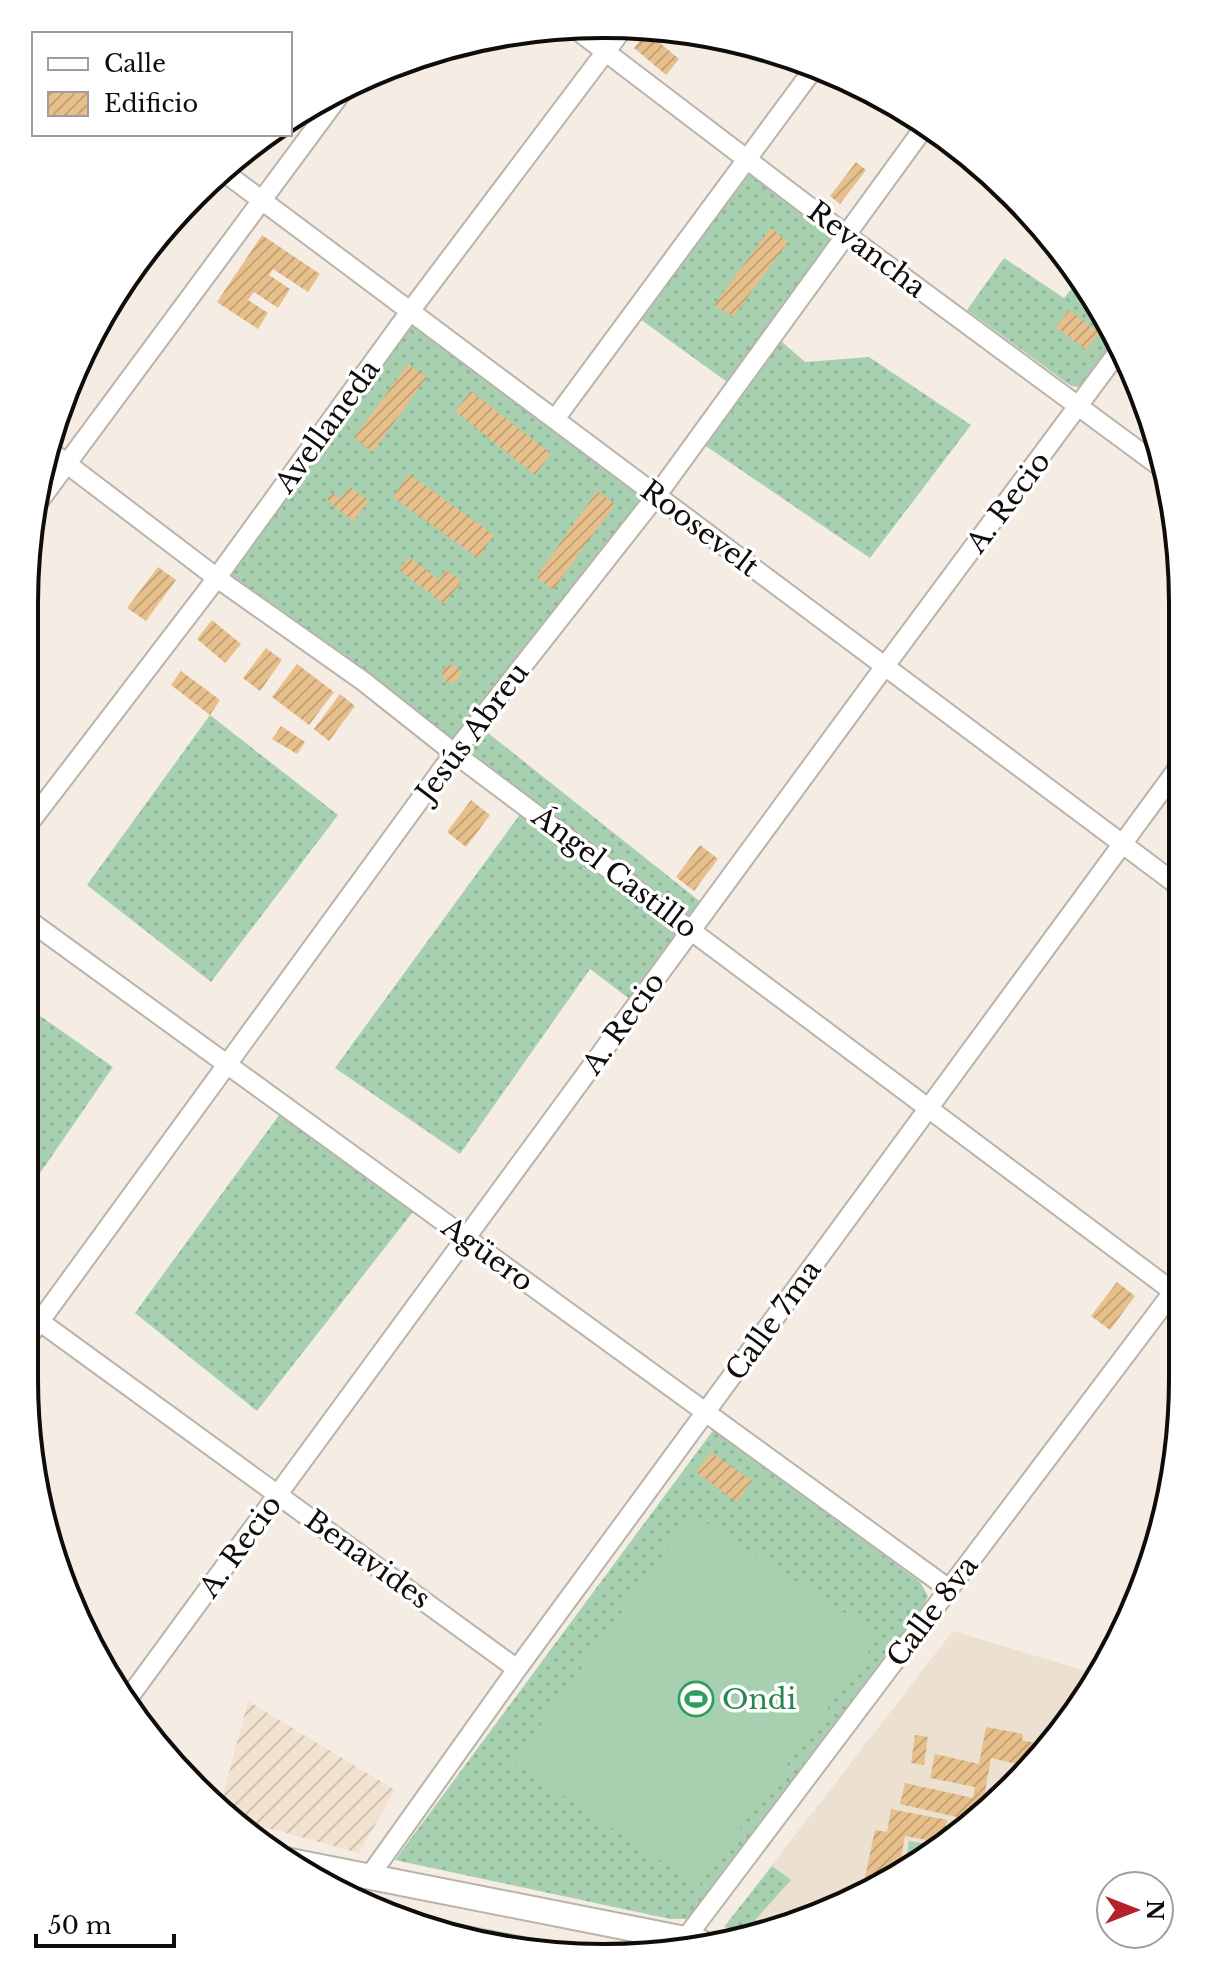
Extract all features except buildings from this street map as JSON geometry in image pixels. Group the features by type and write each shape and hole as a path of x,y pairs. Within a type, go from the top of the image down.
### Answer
{"main road":[{"path":"321,1868 683,1938"}],"street":[{"name":"Revancha","path":"588,38 845,234 1151,459"},
{"name":"Avellaneda","path":"38,812 217,578 411,310 616,38"},
{"path":"555,419 808,77"},
{"path":"51,486 329,109"},
{"name":"Jesús Abreu","path":"38,1326 454,753 657,495 919,134"},
{"name":"Roosevelt","path":"232,178 1169,879"},
{"name":"A. Recio","path":"133,1692 1113,358"},
{"name":"Ángel Castillo","path":"57,456 217,578 363,681 454,753 1169,1284"},
{"name":"Calle 7ma","path":"368,1878 517,1669 1169,780"},
{"name":"Agüero","path":"38,927 949,1589"},
{"name":"Calle 8va","path":"696,1936 949,1589 1169,1300"},
{"name":"Benavides","path":"40,1323 279,1493 517,1669"}],"shaded area":[{"path":"953,1631 1087,1671 1029,1751 976,1804 918,1849 854,1886 820,1901 750,1925 732,1929 724,1927"},
{"path":"248,1701 395,1790 359,1853 257,1825 223,1796"}],"green space":[{"path":"748,159 845,234 773,334 805,362 869,357 971,425 870,558 697,440 734,387 633,314"},
{"path":"1004,258 1064,298 1073,287 1111,352 1088,388 1071,386 967,310"},
{"path":"411,310 657,495 456,752 472,750 483,729 702,903 691,916 648,888 639,903 678,933 631,1000 590,969 460,1154 335,1068 526,806 217,578"},
{"path":"210,715 338,815 211,982 87,885"},
{"path":"38,1014 113,1067 38,1176"},
{"path":"285,1107 419,1204 257,1411 135,1313"},
{"path":"714,1429 920,1582 928,1596 912,1629 689,1919 670,1919 395,1860"},
{"name":"Ondi","path":"692,1513 880,1636 699,1886 513,1763"},
{"path":"909,1841 925,1844 918,1849 907,1856"},
{"path":"772,1866 791,1880 755,1920 761,1922 732,1929 724,1927"},
{"path":"439,1919 552,1941 493,1933"}],"place":[{"name":"Ondi","path":"696,1699"}]}
